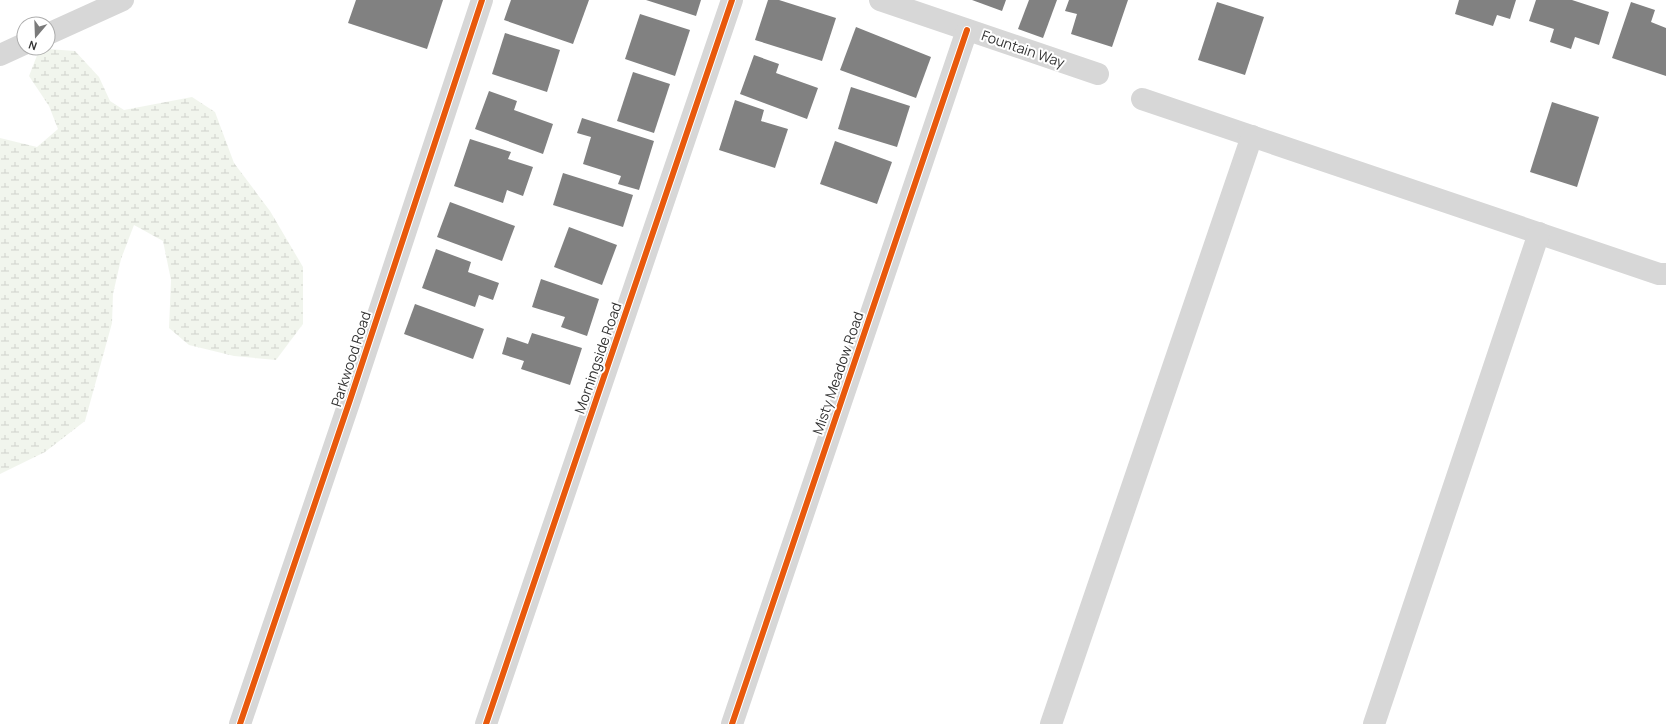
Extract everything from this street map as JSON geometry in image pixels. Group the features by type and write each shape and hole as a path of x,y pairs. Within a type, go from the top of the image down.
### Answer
{"street":[{"path":"56,30 123,0"},
{"name":"Parkwood Road","path":"240,724 350,400 482,0"},
{"name":"Morningside Road","path":"486,724 732,0"},
{"name":"Fountain Way","path":"880,0 1098,74"},
{"name":"Misty Meadow Road","path":"732,724 967,30"},
{"path":"0,55 16,48"},
{"path":"1142,99 1659,274 1666,274"},
{"path":"1052,724 1252,136"},
{"path":"1374,724 1539,233"}],"green space":[{"path":"56,50 75,51 99,77 110,101 124,110 192,97 215,112 234,163 270,211 303,267 303,324 276,360 234,356 189,345 169,328 171,280 163,241 134,225 121,259 113,294 112,323 85,421 45,452 0,474 0,138 37,147 58,129 49,106 29,76 37,56 56,56"}],"building":[{"path":"356,0 443,0 427,49 348,23"},
{"path":"511,0 589,0 573,44 504,20"},
{"path":"646,0 701,0 696,16"},
{"path":"768,0 779,0 836,18 822,61 755,40"},
{"path":"972,0 1006,0 1002,11"},
{"path":"1029,0 1057,0 1043,38 1018,29"},
{"path":"1069,0 1128,0 1112,47 1071,34 1077,14 1065,11"},
{"path":"1459,0 1516,0 1510,19 1497,15 1493,26 1455,14"},
{"path":"1536,0 1572,0 1609,12 1599,45 1575,37 1571,49 1550,42 1554,29 1529,21"},
{"path":"1217,2 1264,17 1245,75 1198,60"},
{"path":"1631,2 1655,10 1651,22 1666,28 1666,76 1612,58"},
{"path":"640,14 690,30 675,76 625,59"},
{"path":"856,27 931,57 916,98 840,70"},
{"path":"505,33 560,50 547,92 492,74"},
{"path":"754,55 779,64 776,73 818,88 807,119 740,94"},
{"path":"633,72 670,84 654,133 617,121"},
{"path":"851,87 910,106 897,147 838,129"},
{"path":"489,91 517,101 514,110 553,124 543,154 475,129"},
{"path":"735,100 764,110 761,121 788,129 775,168 719,150"},
{"path":"1552,102 1599,117 1577,187 1530,172"},
{"path":"582,118 654,141 639,190 618,184 621,176 583,164 591,137 577,133"},
{"path":"470,139 511,152 508,159 533,167 523,196 507,190 503,203 454,186"},
{"path":"835,141 892,162 877,204 820,184"},
{"path":"563,173 633,195 623,227 553,205"},
{"path":"450,202 515,226 502,261 437,237"},
{"path":"569,227 617,245 602,285 554,267"},
{"path":"436,249 471,262 468,272 499,283 493,300 479,295 475,307 422,288"},
{"path":"541,279 599,299 587,336 561,327 565,317 532,307"},
{"path":"415,304 484,329 473,359 404,334"},
{"path":"532,333 582,348 570,385 521,369 524,361 502,354 507,337 528,344"}],"cycle path":[{"path":"240,724 350,400 482,0"},
{"path":"486,724 732,0"},
{"path":"732,724 967,30"}]}
